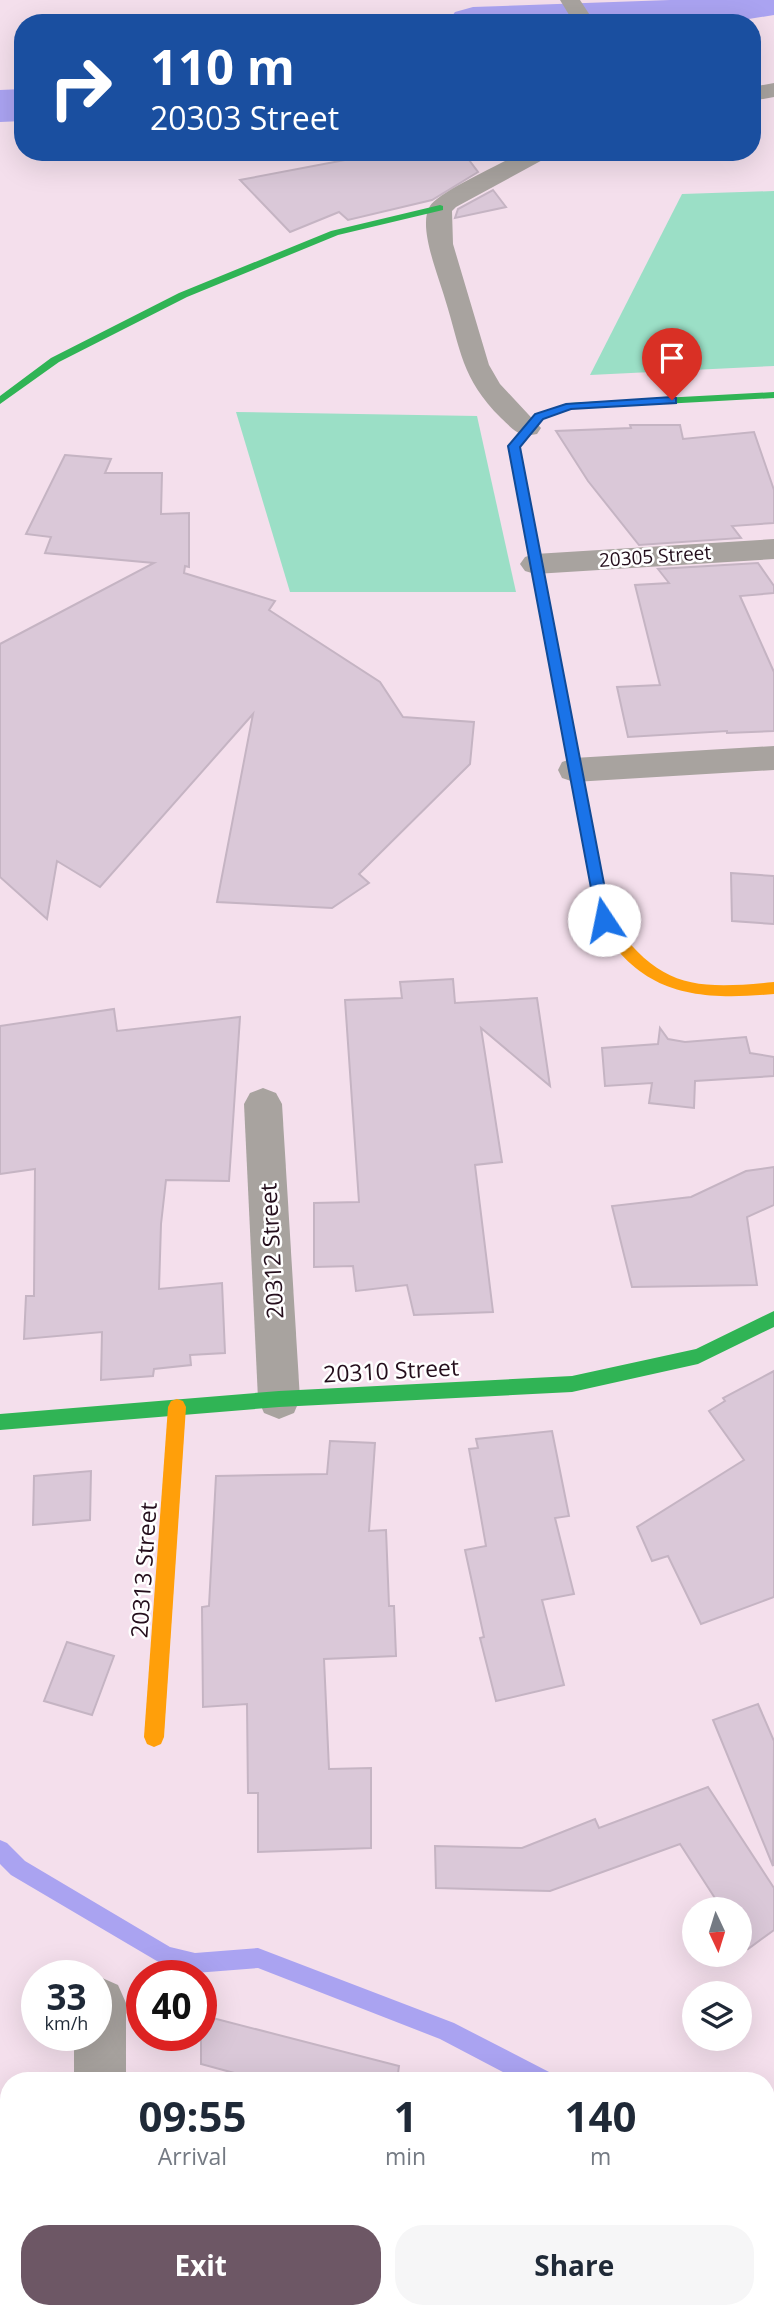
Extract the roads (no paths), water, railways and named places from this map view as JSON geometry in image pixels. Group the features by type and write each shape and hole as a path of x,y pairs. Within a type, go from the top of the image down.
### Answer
{"street":[{"path":"0,401 55,360 183,295 335,233 440,208 524,161"},
{"path":"440,208 439,231 444,258 460,303 475,365 487,385 527,428"},
{"path":"774,395 570,406 539,417 514,446 604,920 618,946 642,968 668,983 709,993 774,988"},
{"name":"20305 Street","path":"536,564 774,549"},
{"path":"574,769 774,758"},
{"name":"20312 Street","path":"263,1104 279,1399"},
{"name":"20310 Street","path":"0,1422 279,1399 572,1384 698,1356 774,1319"},
{"name":"20313 Street","path":"154,1737 177,1407"},
{"path":"100,2051 100,2072"}],"waterway":[{"path":"680,14 774,0"},
{"path":"0,106 14,105"},
{"path":"0,1850 18,1868 167,1957 195,1963 258,1958 446,2031 526,2072"}]}
